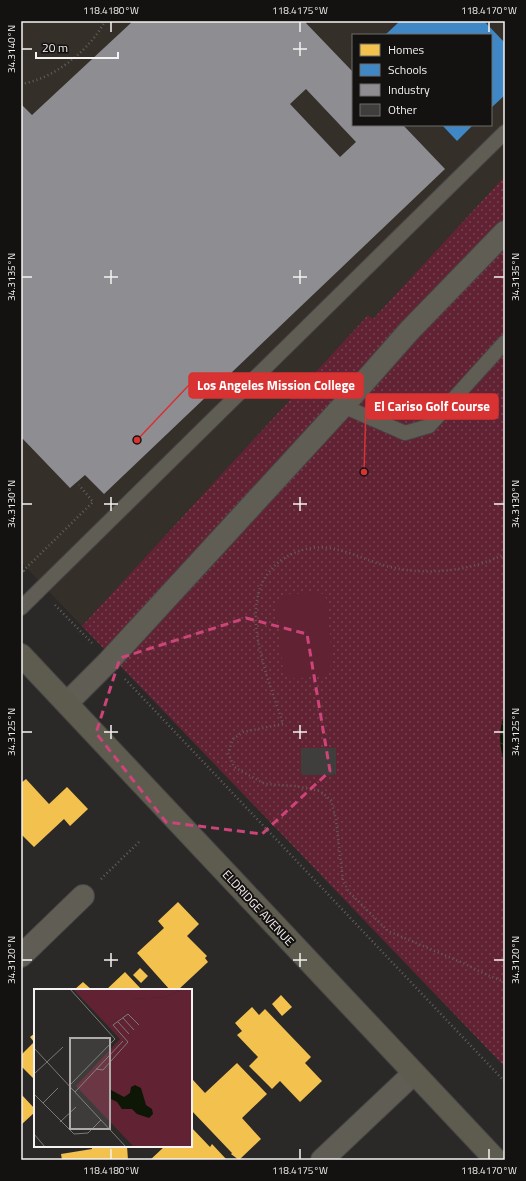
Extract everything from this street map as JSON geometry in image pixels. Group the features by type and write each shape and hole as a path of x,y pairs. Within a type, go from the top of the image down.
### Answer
{"street":[{"path":"67,703 108,662 343,406 410,330 505,232"},
{"name":"ELDRIDGE AVENUE","path":"21,655 413,1074 496,1160"},
{"path":"21,956 83,896"},
{"path":"322,1160 413,1074"}],"lane":[{"path":"21,608 505,132"},
{"path":"343,406 406,433 429,426 505,342"}],"path":[{"path":"21,84 46,76 62,67 88,43 105,21"},
{"path":"79,485 93,502 22,570 93,645"},
{"path":"505,554 493,560 470,566 442,571 417,571 390,567 331,548 316,547 294,552 273,566 262,584 256,599 255,619 257,638 283,724 243,732 233,738 228,753 234,767 265,784 295,786 320,791 331,800 336,820 343,881 349,892 388,931 398,937 444,954 505,982"},
{"path":"120,674 505,1082"},
{"path":"83,896 140,841"}],"highlighted area":[{"path":"246,618 307,634 330,771 262,834 166,822 96,733 120,658"}],"shaded area":[{"path":"21,21 505,21 505,176 373,319 368,315 82,626 21,562"},
{"path":"505,176 505,1067 82,626 368,315 373,319"},
{"path":"290,594 323,594 326,598 332,656 330,670 323,676 288,679 283,670 276,604 279,598"}],"water":[{"path":"505,713 505,765 501,752 500,732"}],"building: Homes":[{"path":"26,779 49,804 67,787 88,809 70,826 64,819 34,847 21,834 21,783"},
{"path":"178,902 199,924 187,936 207,956 205,958 208,962 179,989 169,989 137,953 164,928 158,921"},
{"path":"140,968 148,976 141,983 133,975"},
{"path":"125,972 141,989 107,989"},
{"path":"83,982 91,989 75,989"},
{"path":"281,995 292,1007 282,1016 272,1004"},
{"path":"252,1007 259,1015 265,1009 311,1057 305,1063 322,1081 300,1102 280,1081 272,1089 249,1066 258,1057 237,1035 242,1031 235,1023"},
{"path":"34,1034 34,1042 30,1037"},
{"path":"34,1042 34,1079 21,1066 21,1055"},
{"path":"237,1063 267,1094 242,1118 261,1139 239,1160 231,1154 232,1153 192,1111 193,1080 205,1093"},
{"path":"21,1094 34,1108 34,1113 21,1125"},
{"path":"192,1128 210,1147 212,1144 227,1160 150,1160 164,1147 192,1147"},
{"path":"91,1147 127,1147 128,1160 62,1160 61,1154 92,1149"}],"building: Schools":[{"path":"400,21 484,21 505,43 505,95 492,107 492,34 386,34"},
{"path":"443,126 472,126 457,141"}],"building: Industry":[{"path":"133,21 304,21 352,71 352,126 404,126 445,169 104,494 85,475 70,488 21,437 21,104 32,115","holes":["306,89 356,142 340,157 290,104"]}],"building: Other":[{"path":"301,748 336,748 336,775 301,775"}],"place":[{"name":"Los Angeles Mission College","path":"137,440"},
{"name":"El Cariso Golf Course","path":"364,472"}]}
